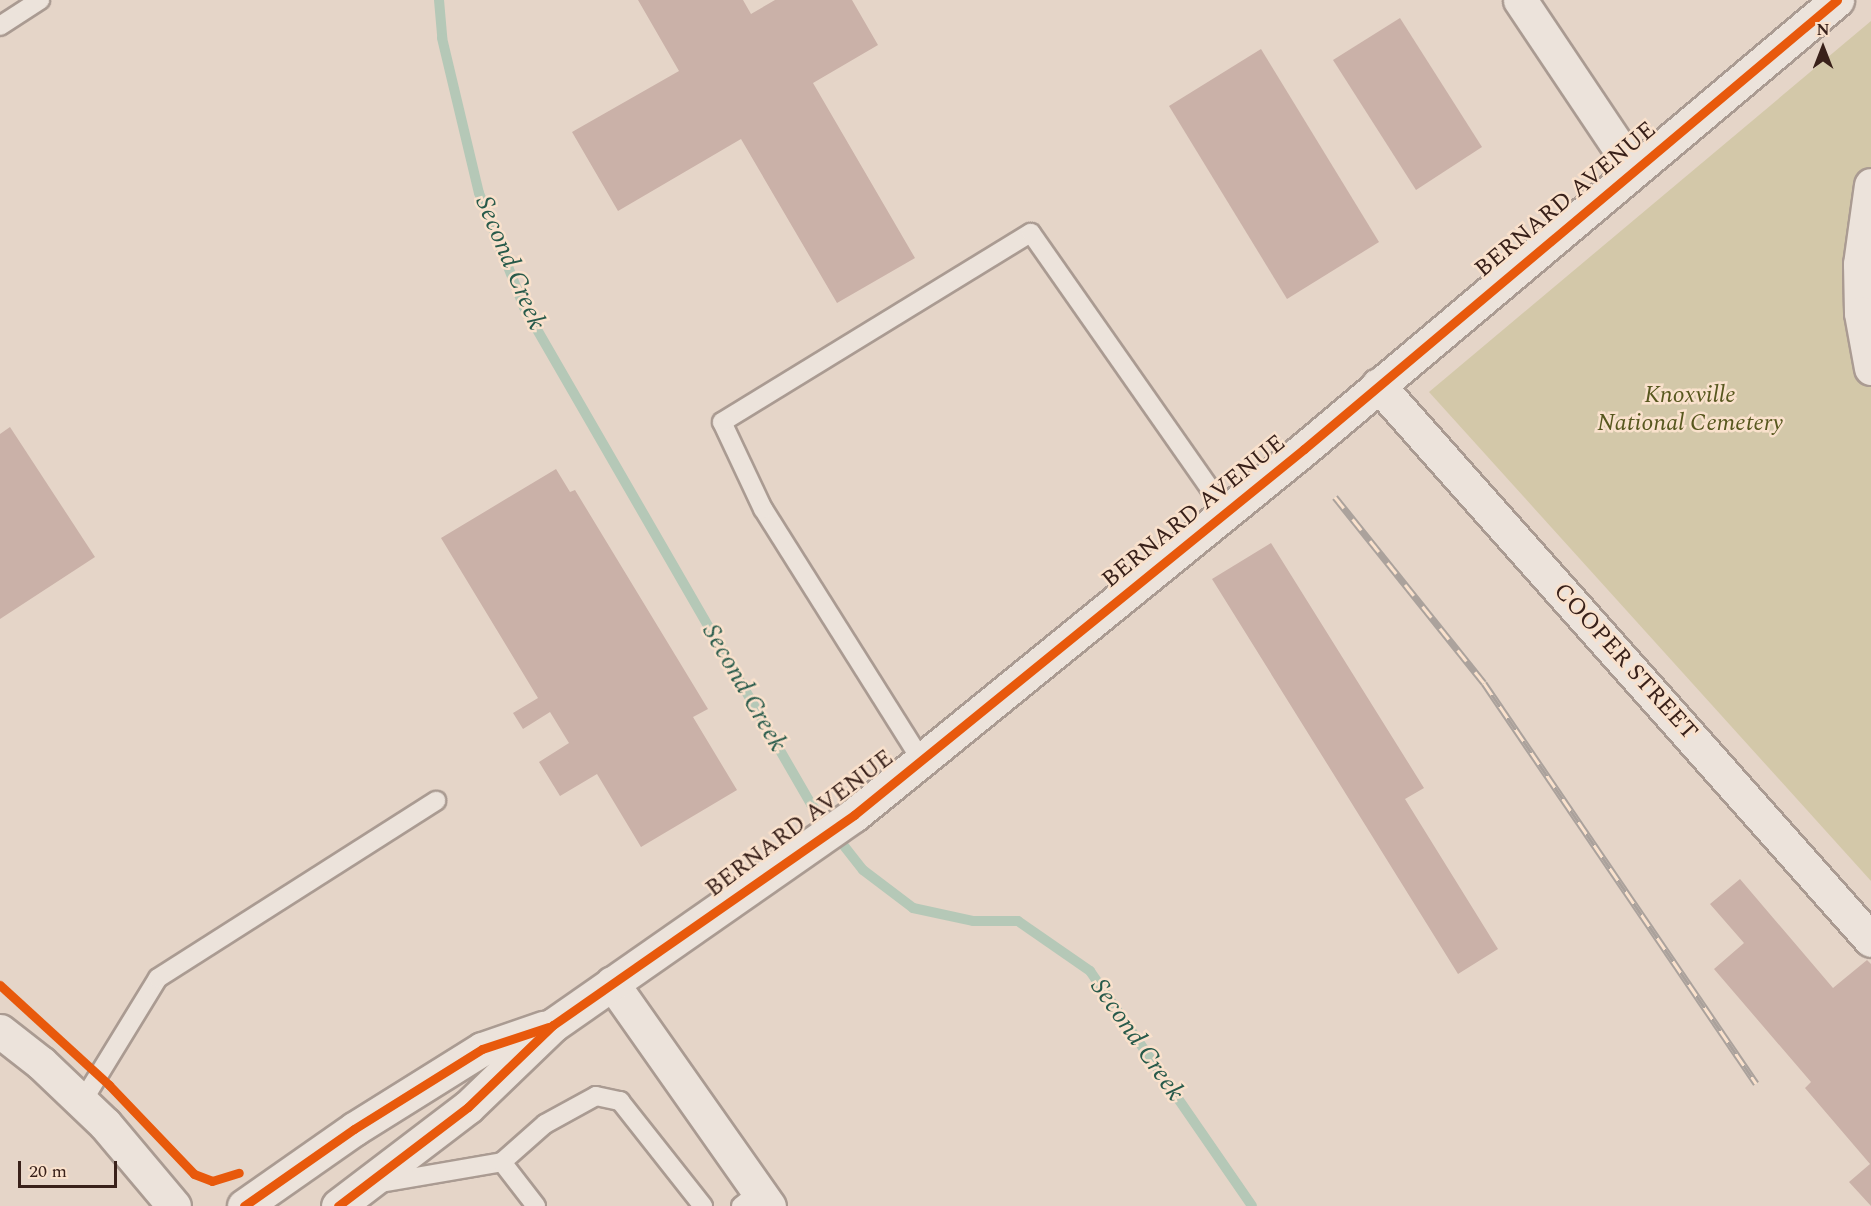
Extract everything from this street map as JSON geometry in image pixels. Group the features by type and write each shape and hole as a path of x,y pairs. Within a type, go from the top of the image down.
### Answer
{"street":[{"path":"1520,0 1633,169"},
{"name":"BERNARD AVENUE","path":"338,1206 468,1107 554,1025 854,815 920,758 1226,512 1837,0"},
{"path":"1871,185 1860,264 1861,314 1871,368"},
{"name":"COOPER STREET","path":"1378,385 1871,940"},
{"path":"612,984 757,1203"},
{"name":"BERNARD AVENUE","path":"244,1206 354,1129 482,1049 554,1025"},
{"path":"0,1031 82,1102 174,1206"}],"lane":[{"path":"0,27 40,0"},
{"path":"920,758 763,509 722,422 1031,233 1226,512"},
{"path":"82,1102 158,978 436,801"},
{"path":"364,1186 502,1162 544,1124 596,1096 620,1101 703,1206"},
{"path":"502,1162 536,1206"}],"green space":[{"name":"Knoxville National Cemetery","path":"1871,21 1871,881 1429,392"}],"building":[{"path":"638,0 743,0 751,14 775,0 852,0 878,45 813,83 915,258 837,303 741,139 618,211 572,132 679,71"},
{"path":"1400,18 1482,147 1416,190 1333,60"},
{"path":"1261,49 1379,242 1287,299 1169,106"},
{"path":"10,427 95,557 0,619 0,434"},
{"path":"556,469 570,492 575,490 708,709 693,717 737,790 641,847 597,774 560,796 539,762 569,743 550,712 523,729 513,713 538,698 441,538"},
{"path":"1271,543 1424,788 1405,799 1498,949 1458,974 1212,579"},
{"path":"1740,879 1833,988 1867,960 1871,964 1871,1206 1849,1182 1870,1164 1805,1088 1811,1082 1714,969 1744,943 1710,904"}],"waterway":[{"name":"Second Creek","path":"439,0 442,38 479,193 524,307 811,804 863,870 913,908 973,921 1018,921 1090,971 1252,1206"}],"railway":[{"path":"1335,497 1484,683 1756,1083"}],"cycle path":[{"path":"338,1206 468,1107 553,1025 854,815 1304,449 1837,0"},
{"path":"0,985 109,1085 194,1174 212,1181 239,1173"},
{"path":"244,1206 354,1129 482,1049 548,1027"}]}
